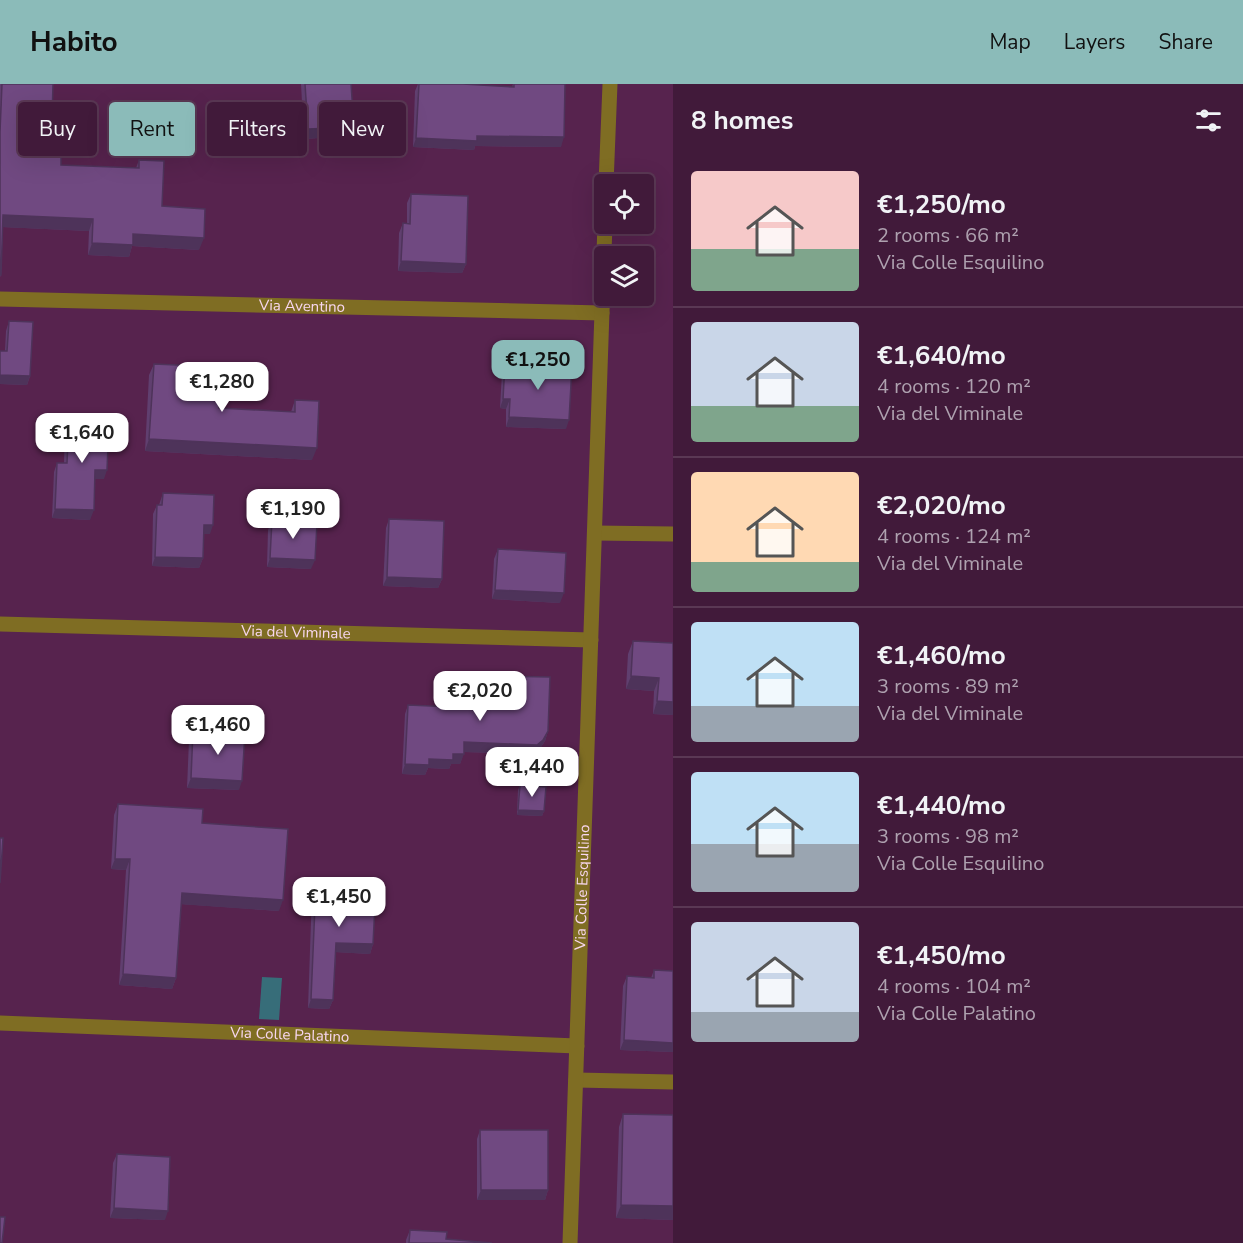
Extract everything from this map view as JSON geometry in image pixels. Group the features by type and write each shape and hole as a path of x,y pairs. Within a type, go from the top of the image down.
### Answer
{"street":[{"path":"606,174 610,84"},
{"name":"Via Colle Esquilino","path":"570,1243 605,234"},
{"name":"Via Aventino","path":"0,299 602,313"},
{"path":"595,533 673,534"},
{"name":"Via del Viminale","path":"0,624 591,640"},
{"name":"Via Colle Palatino","path":"0,1023 577,1046"},
{"path":"576,1080 673,1082"}],"shaded area":[{"path":"262,977 282,978 279,1020 259,1019"}],"building":[{"path":"2,84 53,84 52,102 18,102 18,156 61,157 61,165 139,168 139,160 164,161 162,206 205,209 204,238 133,234 133,245 92,243 93,219 3,215 0,275"},
{"path":"305,84 351,84 352,102 319,102 319,129 308,129"},
{"path":"419,84 514,87 514,84 565,84 564,137 477,136 477,141 416,138"},
{"path":"411,194 468,196 466,264 401,261 403,223 410,224"},
{"path":"9,321 33,322 30,376 0,375 0,351 7,351"},
{"path":"505,363 572,366 569,420 509,417 510,399 503,399"},
{"path":"154,364 222,367 219,408 295,412 295,400 319,401 317,448 149,439"},
{"path":"69,418 109,419 107,470 95,470 94,510 55,509 57,463 67,463"},
{"path":"163,493 214,495 213,525 204,525 203,558 155,557 157,505 162,505"},
{"path":"389,519 444,521 442,579 387,577"},
{"path":"272,520 317,523 315,560 270,558"},
{"path":"498,549 566,553 564,593 495,590"},
{"path":"633,641 673,643 673,702 657,701 659,678 631,676"},
{"path":"500,676 550,677 548,731 543,740 537,745 464,742 464,754 453,754 453,760 429,759 429,765 405,764 408,705 499,709"},
{"path":"193,731 245,733 242,781 191,778"},
{"path":"520,785 546,787 544,811 518,810"},
{"path":"118,804 203,809 202,823 288,829 283,900 182,893 176,978 123,974 130,859 115,859"},
{"path":"0,838 3,838 0,883"},
{"path":"316,882 376,885 373,944 336,943 333,1000 311,999"},
{"path":"654,970 673,971 673,1043 624,1040 627,976 654,978"},
{"path":"623,1114 673,1115 673,1206 621,1205"},
{"path":"480,1130 548,1130 548,1190 481,1190"},
{"path":"117,1154 170,1157 168,1211 114,1208"},
{"path":"0,1217 5,1217 2,1243 0,1243"},
{"path":"410,1230 447,1232 446,1239 492,1243 409,1243"}]}
